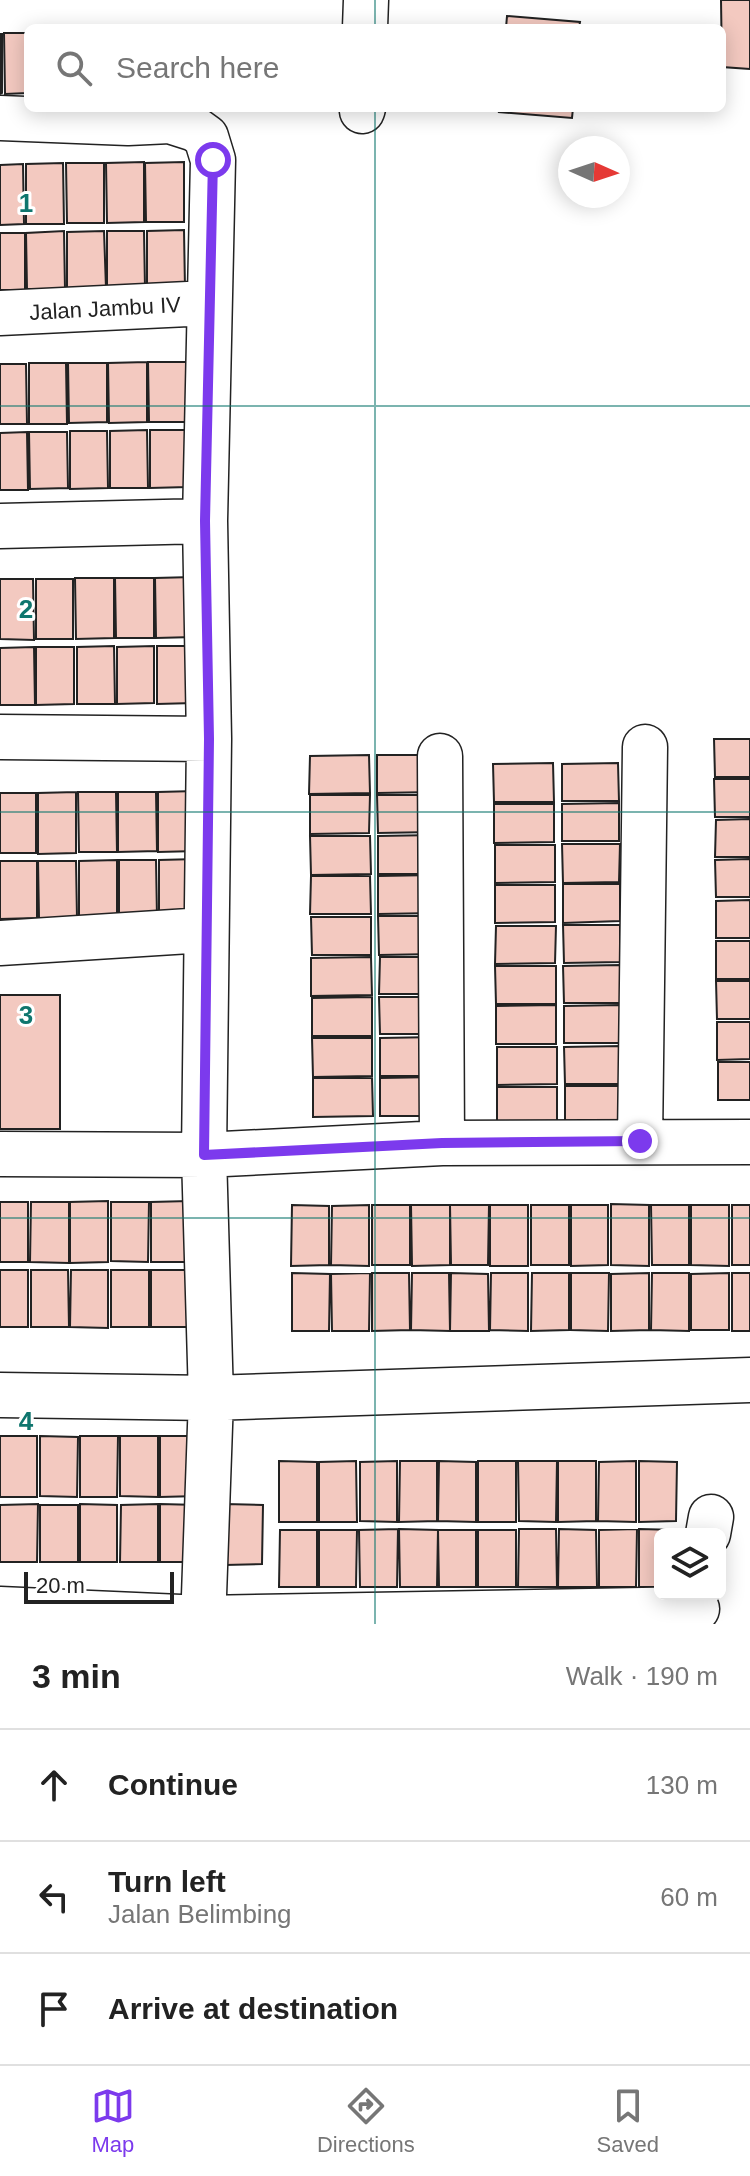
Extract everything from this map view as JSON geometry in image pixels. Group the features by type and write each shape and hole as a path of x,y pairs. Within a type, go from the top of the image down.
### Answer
{"street":[{"path":"365,24 366,0"},
{"path":"0,118 128,123 170,121 195,129 206,137 213,160 205,521 209,739 204,1155 211,1398 203,1621"},
{"name":"Jalan Jambu IV","path":"0,313 209,303"},
{"path":"0,526 205,521"},
{"path":"0,737 209,739"},
{"path":"640,1141 645,747"},
{"path":"440,756 442,1143"},
{"path":"0,943 205,930"},
{"path":"0,1154 204,1155 442,1143 750,1142"},
{"path":"0,1395 211,1398 750,1380"},
{"path":"0,1609 203,1621 697,1609"}],"building":[{"path":"721,0 750,0 750,69 726,67 726,24 721,24"},
{"path":"507,16 580,22 580,24 506,24"},
{"path":"4,33 24,33 24,93 5,94"},
{"path":"0,34 2,93 0,94"},
{"path":"499,112 573,112 572,118"},
{"path":"144,162 144,222 107,223 106,163"},
{"path":"184,162 184,222 146,222 145,163"},
{"path":"63,163 64,224 26,224 26,164"},
{"path":"66,163 104,163 104,223 67,223"},
{"path":"23,164 24,224 0,225 0,165"},
{"path":"184,230 185,288 147,288 147,231"},
{"path":"64,231 65,289 27,289 26,233"},
{"path":"104,231 106,288 67,289 67,232"},
{"path":"107,231 144,231 145,288 107,289"},
{"path":"0,233 25,233 25,290 0,290"},
{"path":"147,362 147,422 109,423 108,363"},
{"path":"148,362 186,362 187,422 149,422"},
{"path":"29,363 66,363 67,424 29,424"},
{"path":"68,363 107,363 107,422 69,423"},
{"path":"0,364 26,364 27,424 0,424"},
{"path":"147,430 148,488 110,488 110,431"},
{"path":"150,430 187,430 188,487 150,488"},
{"path":"70,431 107,431 108,488 70,489"},
{"path":"27,432 28,490 0,490 0,433"},
{"path":"29,432 67,432 68,488 30,489"},
{"path":"193,577 194,637 156,638 155,578"},
{"path":"75,578 114,578 114,638 76,639"},
{"path":"115,578 154,578 154,638 116,638"},
{"path":"0,579 33,579 34,640 0,639"},
{"path":"36,579 73,579 73,639 36,639"},
{"path":"114,646 115,704 77,704 77,647"},
{"path":"154,646 154,703 117,704 117,647"},
{"path":"157,646 194,646 194,703 157,704"},
{"path":"34,647 35,705 0,705 0,648"},
{"path":"36,647 74,647 74,704 36,705"},
{"path":"714,739 750,739 750,777 715,777"},
{"path":"369,755 370,793 309,794 310,756"},
{"path":"377,755 434,755 435,792 377,793"},
{"path":"553,763 554,802 494,802 493,764"},
{"path":"618,763 619,801 562,801 562,764"},
{"path":"714,779 750,779 750,817 715,817"},
{"path":"196,791 197,851 158,852 158,792"},
{"path":"76,792 76,853 38,854 38,793"},
{"path":"78,792 116,792 117,852 79,852"},
{"path":"118,792 156,792 157,851 118,852"},
{"path":"0,793 36,793 36,853 0,853"},
{"path":"310,795 370,795 369,833 310,834"},
{"path":"377,795 435,795 434,832 378,833"},
{"path":"619,803 619,841 562,841 562,804"},
{"path":"494,804 554,804 554,842 494,843"},
{"path":"750,819 750,857 715,857 716,820"},
{"path":"435,835 435,874 378,874 378,836"},
{"path":"310,836 370,836 371,874 311,875"},
{"path":"562,844 620,844 619,882 563,883"},
{"path":"495,845 555,845 555,882 495,883"},
{"path":"197,859 197,917 159,917 159,860"},
{"path":"750,859 750,897 716,897 715,860"},
{"path":"117,860 117,918 79,918 79,861"},
{"path":"119,860 156,860 157,917 119,918"},
{"path":"0,861 37,861 37,918 0,919"},
{"path":"38,861 76,861 77,918 39,918"},
{"path":"435,875 436,913 378,914 378,876"},
{"path":"311,876 370,876 371,914 310,914"},
{"path":"563,884 620,884 620,921 563,923"},
{"path":"495,885 555,885 555,922 495,923"},
{"path":"750,900 750,938 716,938 716,901"},
{"path":"378,916 436,916 436,954 379,955"},
{"path":"311,917 371,917 371,955 312,955"},
{"path":"563,925 620,925 620,962 564,963"},
{"path":"496,926 556,926 555,963 495,964"},
{"path":"716,941 750,941 750,979 716,979"},
{"path":"371,957 372,995 311,996 311,958"},
{"path":"380,957 436,957 437,994 379,994"},
{"path":"621,965 620,1003 564,1003 563,966"},
{"path":"495,966 556,966 556,1004 496,1004"},
{"path":"716,981 750,981 750,1019 717,1019"},
{"path":"0,995 60,995 60,1129 0,1129"},
{"path":"372,997 372,1036 312,1036 312,998"},
{"path":"379,997 436,997 437,1034 380,1034"},
{"path":"556,1005 556,1044 496,1044 496,1006"},
{"path":"621,1005 621,1043 564,1043 564,1006"},
{"path":"717,1022 750,1022 750,1059 717,1060"},
{"path":"437,1037 437,1076 380,1076 380,1038"},
{"path":"312,1038 372,1038 372,1076 313,1077"},
{"path":"622,1046 622,1084 565,1084 564,1047"},
{"path":"497,1047 557,1047 557,1084 497,1085"},
{"path":"718,1062 750,1062 750,1100 718,1100"},
{"path":"437,1077 438,1116 380,1116 380,1078"},
{"path":"313,1078 372,1078 373,1116 313,1117"},
{"path":"565,1086 622,1086 622,1124 565,1124"},
{"path":"497,1087 557,1087 557,1124 497,1125"},
{"path":"108,1201 108,1262 70,1263 70,1202"},
{"path":"189,1201 188,1262 151,1262 151,1202"},
{"path":"0,1202 28,1202 28,1262 0,1262"},
{"path":"31,1202 69,1202 69,1263 30,1262"},
{"path":"111,1202 149,1202 148,1262 111,1261"},
{"path":"611,1204 649,1205 649,1266 611,1265"},
{"path":"292,1205 329,1206 329,1265 291,1266"},
{"path":"369,1205 369,1266 331,1265 332,1206"},
{"path":"372,1205 410,1205 410,1265 372,1265"},
{"path":"411,1205 450,1205 450,1265 412,1266"},
{"path":"450,1205 489,1205 488,1265 451,1265"},
{"path":"490,1205 528,1205 528,1266 490,1266"},
{"path":"531,1205 569,1205 569,1265 531,1265"},
{"path":"571,1205 608,1205 608,1265 571,1266"},
{"path":"651,1205 689,1205 689,1265 652,1265"},
{"path":"691,1205 729,1205 729,1266 691,1265"},
{"path":"732,1205 750,1205 750,1265 732,1265"},
{"path":"0,1270 28,1270 28,1327 0,1327"},
{"path":"31,1270 68,1270 69,1327 31,1327"},
{"path":"71,1270 108,1270 108,1328 70,1327"},
{"path":"111,1270 149,1270 149,1327 111,1327"},
{"path":"151,1270 189,1270 188,1327 151,1327"},
{"path":"292,1273 330,1274 329,1331 292,1331"},
{"path":"370,1273 369,1331 332,1331 331,1274"},
{"path":"372,1273 409,1273 410,1330 372,1331"},
{"path":"412,1273 449,1273 450,1331 411,1330"},
{"path":"451,1273 488,1274 489,1331 450,1331"},
{"path":"491,1273 528,1273 528,1331 490,1330"},
{"path":"532,1273 569,1273 569,1330 531,1331"},
{"path":"571,1273 609,1273 608,1331 571,1330"},
{"path":"649,1273 649,1330 611,1331 611,1274"},
{"path":"652,1273 689,1273 689,1331 651,1330"},
{"path":"729,1273 729,1330 691,1330 691,1274"},
{"path":"732,1273 750,1273 750,1331 732,1331"},
{"path":"0,1436 37,1436 37,1497 0,1497"},
{"path":"40,1436 78,1437 77,1497 40,1496"},
{"path":"80,1436 118,1436 117,1497 80,1497"},
{"path":"120,1436 158,1436 158,1497 120,1496"},
{"path":"160,1436 197,1436 198,1496 160,1497"},
{"path":"279,1461 317,1462 317,1522 279,1522"},
{"path":"356,1461 357,1522 319,1522 319,1462"},
{"path":"397,1461 397,1522 360,1521 360,1462"},
{"path":"400,1461 437,1461 437,1521 399,1522"},
{"path":"439,1461 476,1462 476,1522 438,1521"},
{"path":"478,1461 516,1461 516,1522 478,1522"},
{"path":"518,1461 557,1461 556,1522 519,1521"},
{"path":"558,1461 596,1461 596,1521 558,1522"},
{"path":"636,1461 636,1522 598,1521 599,1462"},
{"path":"639,1461 677,1462 676,1521 639,1522"},
{"path":"38,1504 37,1562 0,1562 0,1505"},
{"path":"80,1504 117,1505 117,1562 80,1562"},
{"path":"158,1504 158,1562 120,1562 121,1505"},
{"path":"160,1504 198,1505 197,1562 160,1562"},
{"path":"225,1504 263,1505 262,1564 225,1565"},
{"path":"40,1505 78,1505 78,1562 40,1562"},
{"path":"398,1529 397,1587 360,1587 359,1530"},
{"path":"399,1529 438,1530 437,1587 400,1587"},
{"path":"519,1529 556,1529 557,1587 518,1587"},
{"path":"559,1529 596,1530 597,1587 558,1587"},
{"path":"637,1529 636,1587 599,1587 599,1530"},
{"path":"639,1529 654,1529 654,1587 639,1587"},
{"path":"280,1530 317,1530 317,1587 279,1587"},
{"path":"319,1530 357,1530 356,1587 319,1587"},
{"path":"438,1530 476,1530 476,1587 439,1587"},
{"path":"478,1530 516,1530 516,1587 478,1587"}],"route":[{"path":"213,160 205,521 209,739 204,1155 442,1143 640,1141"}]}
